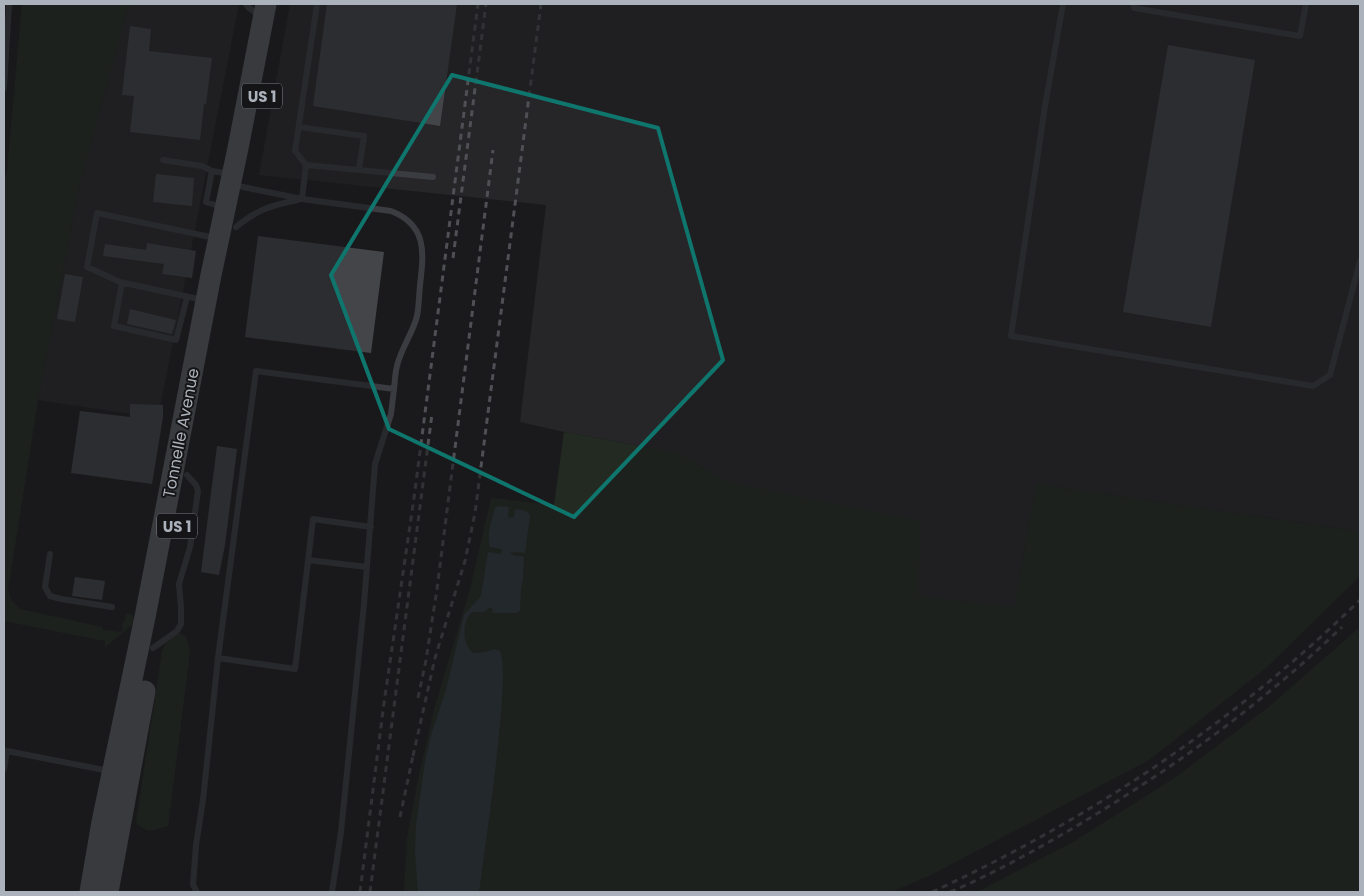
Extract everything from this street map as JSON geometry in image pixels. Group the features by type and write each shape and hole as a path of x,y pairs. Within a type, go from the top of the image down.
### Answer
{"highway":[{"name":"Tonnelle Avenue","path":"108,892 113,772 145,617 197,299 227,233 226,207 236,182 280,4"},
{"name":"Tonnelle Avenue","path":"90,892 111,824 153,648 187,475 264,11"}],"lane":[{"path":"4,88 5,31 9,4"},
{"path":"246,4 248,7 264,11"},
{"path":"317,4 295,152 306,165 433,177"},
{"path":"1063,4 1045,106 1011,336 1313,386 1330,375 1360,261"},
{"path":"1134,4 1134,8 1300,36 1306,4"},
{"path":"299,127 364,136 359,169"},
{"path":"163,160 202,166 236,182 302,199 391,211 410,223 420,238 422,245 423,261 416,316 397,364 391,414 375,464 367,567 340,832 332,892"},
{"path":"302,199 306,165"},
{"path":"212,171 206,202 226,207"},
{"path":"122,283 114,326 176,340 197,299 122,283 87,267 96,213 227,233 263,209 302,199"},
{"path":"197,892 193,885 218,658 256,371 394,389"},
{"path":"218,658 294,668 313,519 371,527"},
{"path":"50,554 45,588 50,596 112,607"},
{"path":"308,560 367,567"},
{"path":"4,769 7,752 113,772"}],"highlighted area":[{"path":"452,75 658,128 723,360 574,517 389,429 331,275"}],"shaded area":[{"path":"22,4 132,4 128,8 80,183 38,400 8,590 12,601 20,609 102,627 103,630 120,632 123,630 122,624 126,615 130,613 134,620 133,624 105,647 105,641 4,621 4,178 7,172"},
{"path":"132,4 239,4 158,418 38,400 80,183 128,8"},
{"path":"290,4 1360,4 1360,530 1036,484 1014,607 917,596 678,453 520,422 546,205 259,175"},
{"path":"564,432 678,453 726,481 921,521 918,596 1014,607 1036,484 1360,530 1360,576 1266,668 1149,760 931,875 891,892 404,892 407,838 419,775 434,710 470,589 491,498 554,505"},
{"path":"499,506 509,507 508,518 514,517 515,510 517,509 530,515 525,553 509,553 524,557 520,610 517,613 493,613 492,608 489,608 484,612 472,612 467,618 465,626 466,643 473,653 495,649 500,651 502,658 499,735 479,892 418,892 415,851 416,825 425,762 431,735 446,690 464,615 481,596 488,552 500,554 502,551 502,549 490,547 489,542 495,508"},
{"path":"1360,627 1360,892 977,892 1075,841 1176,777 1270,706"},
{"path":"180,633 186,637 190,652 168,826 149,830 136,823 162,652 169,641"}],"building":[{"path":"327,4 457,4 440,126 313,106"},
{"path":"130,26 151,29 149,51 212,58 200,140 130,132 134,96 122,95"},
{"path":"1168,45 1255,60 1211,327 1123,312"},
{"path":"156,174 194,178 192,206 153,202"},
{"path":"258,236 384,252 371,353 245,337"},
{"path":"147,243 196,251 192,278 162,274 164,264 103,256 105,244 146,250"},
{"path":"65,274 83,277 75,322 57,319"},
{"path":"130,309 176,320 172,334 127,324"},
{"path":"130,404 163,405 163,417 152,484 71,473 80,411 130,417"},
{"path":"217,446 237,449 225,545 219,575 201,572"},
{"path":"75,577 105,581 102,600 72,596"}],"railway":[{"path":"360,892 384,703 414,498 478,4"},
{"path":"453,258 486,4"},
{"path":"413,756 435,658 465,561 475,513 541,4"},
{"path":"418,698 437,589 493,150"},
{"path":"370,892 432,414"},
{"path":"932,892 1048,833 1104,800 1158,764 1211,727 1263,687 1360,600"},
{"path":"950,892 1002,868 1052,840 1157,775 1204,743 1249,708 1342,627"},
{"path":"400,817 414,751"}]}
